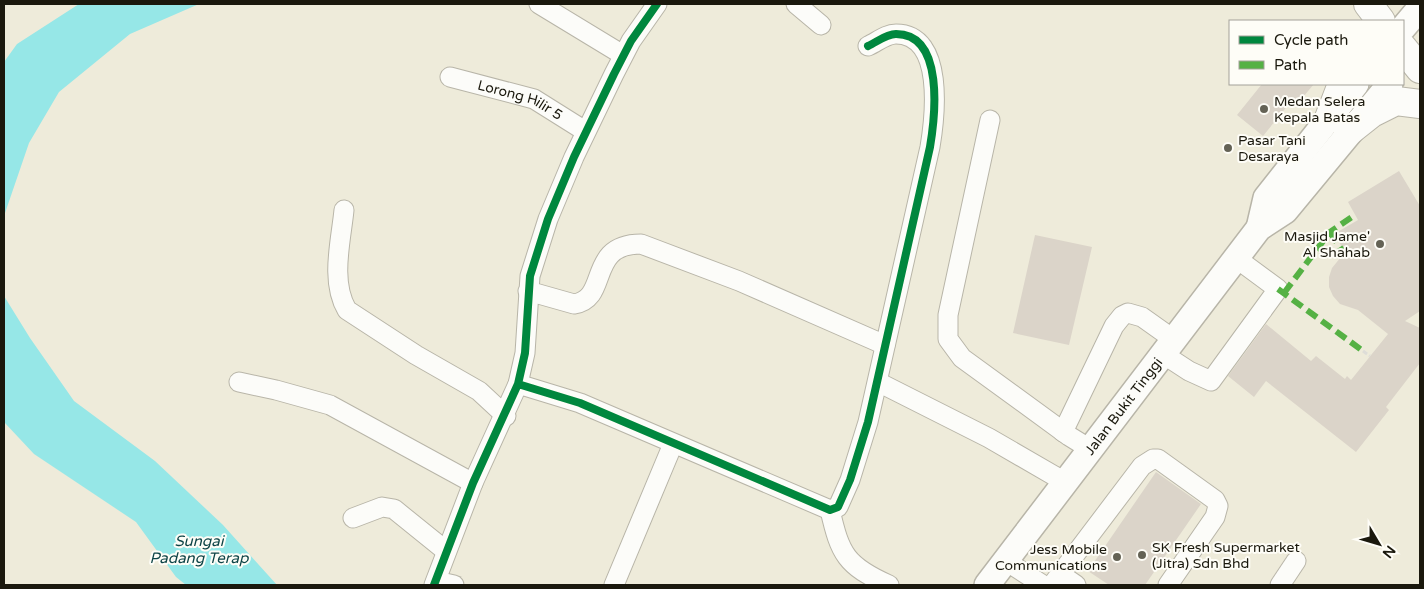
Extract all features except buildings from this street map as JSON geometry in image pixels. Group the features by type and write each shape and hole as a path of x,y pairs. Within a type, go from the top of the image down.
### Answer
{"highway":[{"path":"1358,4 1360,20"},
{"path":"1368,4 1380,20"},
{"path":"1342,85 1339,125 1396,102 1420,104"}],"main road":[{"path":"1404,27 1420,8"},
{"name":"Jalan Bukit Tinggi","path":"987,585 1259,228 1285,211 1339,125 1356,85"},
{"name":"Jalan Bukit Tinggi","path":"1339,125 1389,85"}],"street":[{"path":"539,4 624,55"},
{"path":"441,584 446,552 473,483 506,416 518,384 525,353 528,291 533,262 542,234 586,131 624,55 657,4"},
{"path":"796,4 821,25"},
{"path":"518,384 580,403 830,510 838,507 842,502 866,432 878,382 930,147 935,102 930,64 920,44 898,34 889,35 868,46"},
{"name":"Lorong Hilir 5","path":"450,76 534,99 586,131"},
{"path":"990,120 948,315 948,339 962,358 1063,432 1090,449"},
{"path":"344,210 338,274 342,300 347,310 416,355 479,390 506,416"},
{"path":"528,291 574,304 580,303 590,296 604,261 610,253 624,246 641,244 739,281 885,346"},
{"path":"1063,432 1114,326 1122,316 1128,313 1142,318 1189,372 1212,381 1278,289 1236,258"},
{"path":"239,382 330,405 473,483"},
{"path":"878,382 988,438 1066,482"},
{"path":"614,585 673,444"},
{"path":"1076,585 1056,580 1142,466 1153,459 1158,459 1215,500 1218,506 1216,517 1168,585"},
{"path":"353,518 382,507 394,509 446,552"},
{"path":"830,510 837,542 851,563 869,576 888,585"},
{"path":"1006,561 1043,585"},
{"path":"1280,585 1296,562"}],"path":[{"path":"1363,351 1370,356"}],"water":[{"path":"79,4 199,4 130,34 59,92 29,143 4,216 4,62 17,44"},
{"name":"Sungai Padang Terap","path":"4,296 30,338 74,401 155,461 223,525 277,585 186,585 176,577 136,522 34,454 4,422"}],"marked path":[{"path":"1284,293 1330,232 1355,215"},
{"path":"1330,232 1345,255"},
{"path":"1278,289 1363,351"}],"cycle path":[{"path":"434,585 473,483 518,384 525,353 530,276 548,219 574,157 614,74 631,41 657,4"},
{"path":"518,384 580,403 830,510 838,507 850,480 868,422 930,147 934,117 933,79 930,62 923,47 912,38 896,34 892,34 868,46"}],"place":[{"name":"Medan Selera Kepala Batas","path":"1264,109"},
{"name":"Pasar Tani Desaraya","path":"1228,148"},
{"name":"Masjid Jame' Al Shahab","path":"1380,244"},
{"name":"SK Fresh Supermarket (Jitra) Sdn Bhd","path":"1142,555"},
{"name":"Jess Mobile Communications","path":"1117,557"}]}
